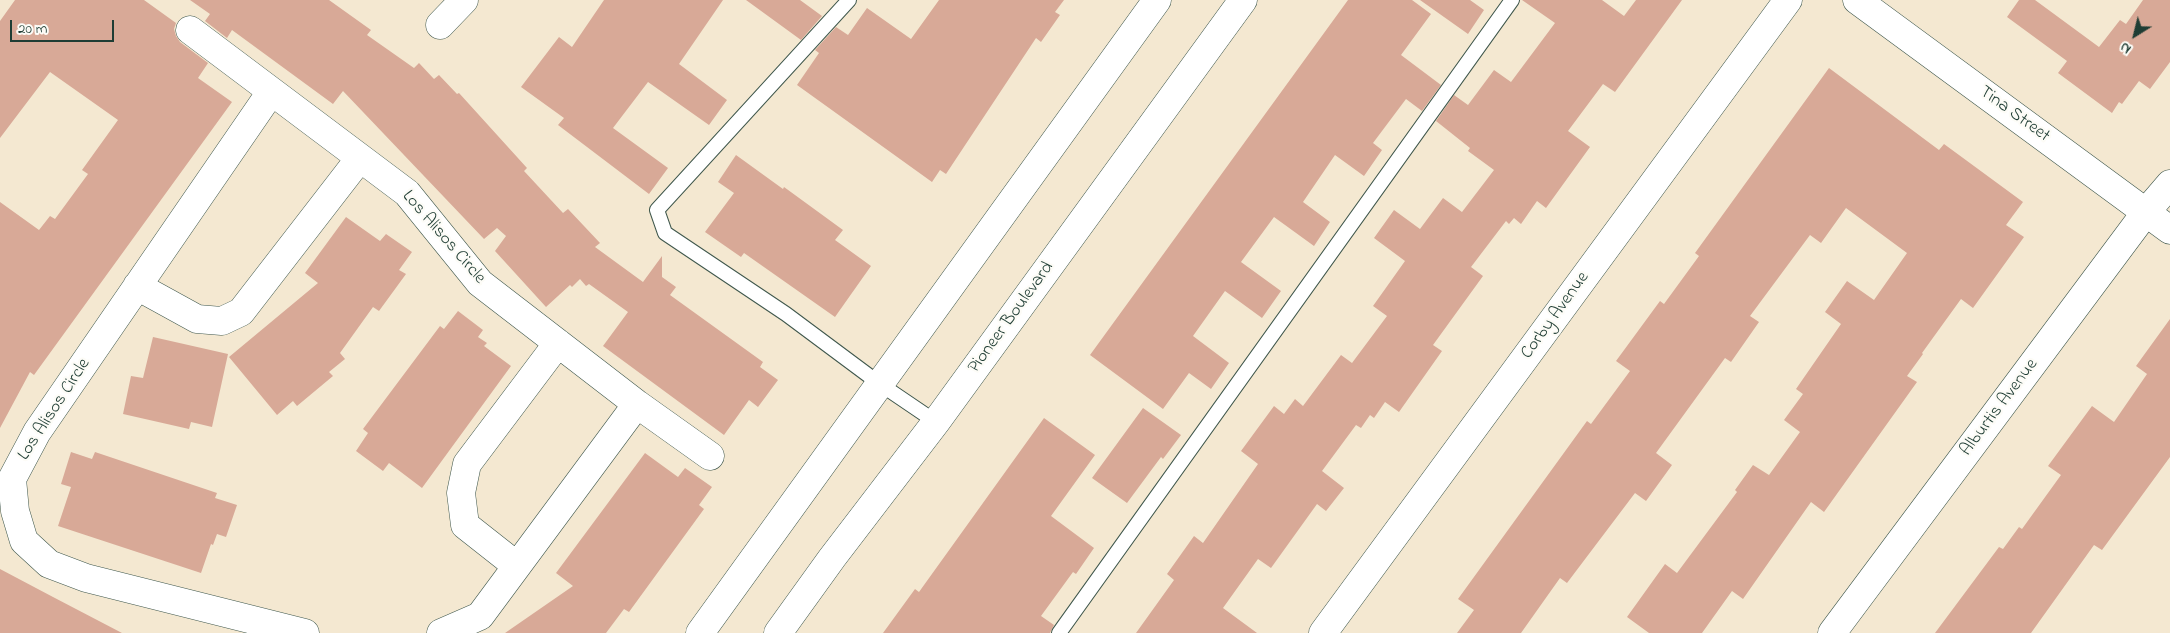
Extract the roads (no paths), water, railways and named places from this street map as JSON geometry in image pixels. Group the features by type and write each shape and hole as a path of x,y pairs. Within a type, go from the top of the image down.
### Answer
{"street":[{"path":"440,25 464,0"},
{"path":"700,633 1156,0"},
{"name":"Pioneer Boulevard","path":"778,633 832,558 936,422 1242,0"},
{"name":"Corby Avenue","path":"1323,633 1788,0"},
{"name":"Tina Street","path":"1858,0 2170,230"},
{"name":"Los Alisos Circle","path":"190,30 407,193 480,283 637,404 710,456"},
{"name":"Los Alisos Circle","path":"271,92 37,432 12,479 15,510 24,541 49,564 86,578 305,633"},
{"path":"137,286 197,319 222,321 241,312 360,158"},
{"name":"Alburtis Avenue","path":"1832,633 2146,212 2170,184"},
{"path":"517,566 465,525 461,493 467,464 558,343"},
{"path":"441,633 480,616 637,404"}],"lane":[{"path":"849,0 657,210 665,233 786,314 880,384 936,422"},
{"path":"1059,633 1512,0"}]}
